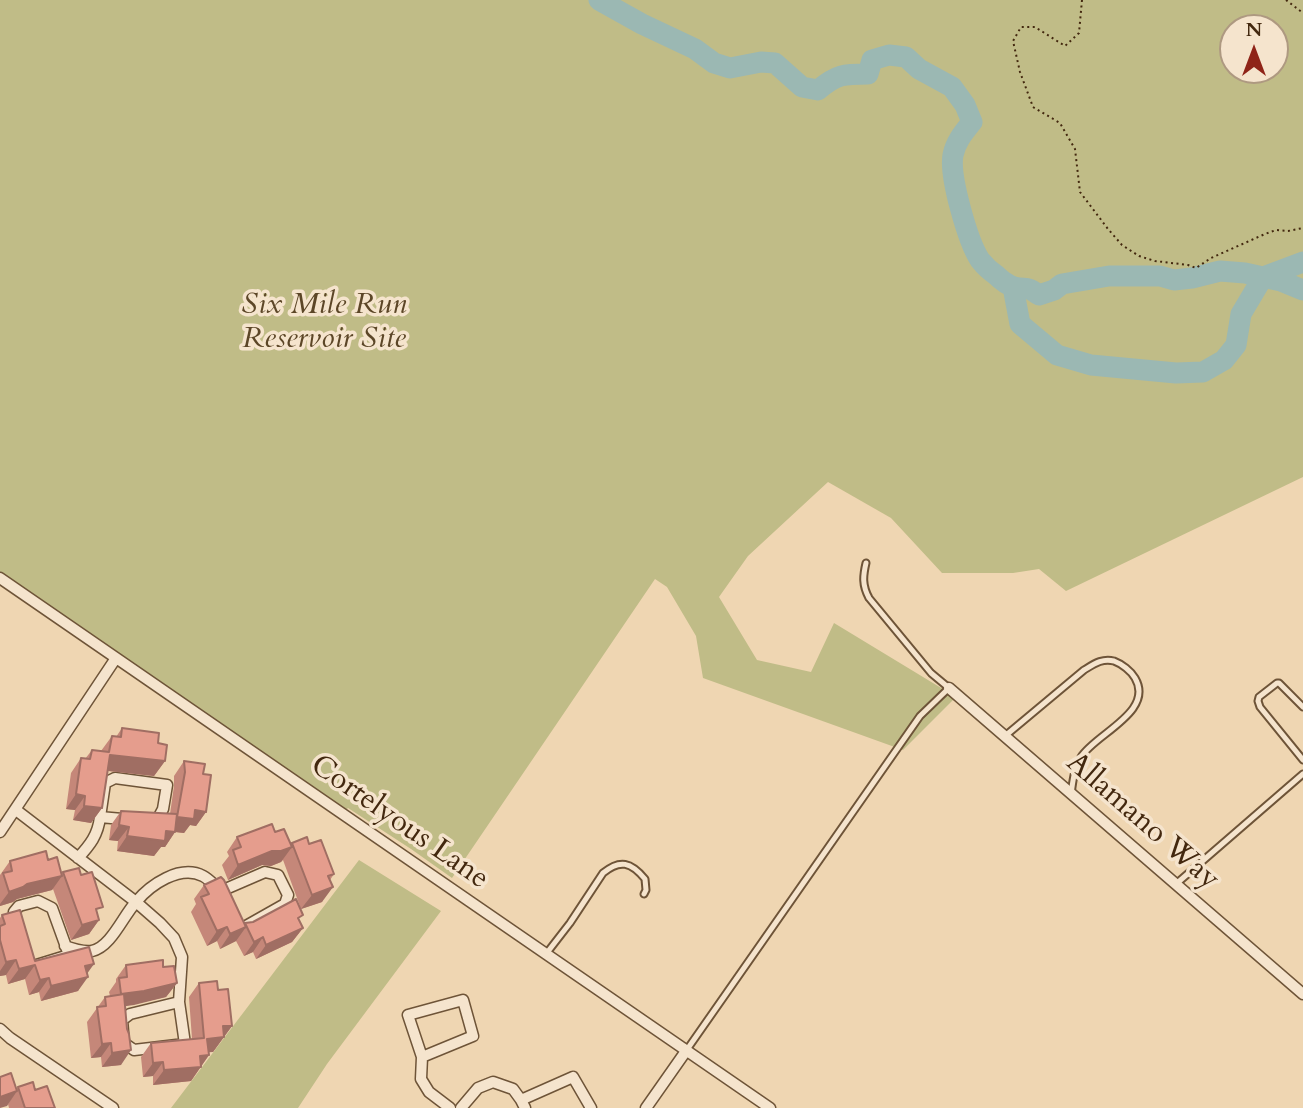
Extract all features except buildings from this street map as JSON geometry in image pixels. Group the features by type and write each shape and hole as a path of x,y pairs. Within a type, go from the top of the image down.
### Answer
{"street":[{"name":"Cortelyous Lane","path":"0,578 770,1108"},
{"path":"0,832 116,658"},
{"name":"Allamano Way","path":"949,688 1303,994"},
{"path":"78,858 99,830 100,817 105,783 115,778 167,785 163,809 156,822 100,817"},
{"path":"16,810 136,902 174,938 182,957 179,1002 185,1044 134,1051 124,1043 122,1020 130,1014 179,1002"},
{"path":"65,946 93,951 107,942 136,902 159,881 173,875 187,873 203,876 221,891 239,930 285,904 288,895 278,875 265,872 221,891"},
{"path":"38,901 52,908 65,946 69,955 30,967 14,912 19,905 38,901"},
{"path":"422,1057 473,1036 463,999 408,1015 422,1057 421,1079 429,1092 450,1108"},
{"path":"0,1030 113,1108"},
{"path":"646,1108 686,1051"},
{"path":"461,1108 478,1088 493,1082 513,1089 523,1104 573,1077 591,1108"}],"lane":[{"path":"686,1051 920,716 949,688 930,673 869,598 862,577 866,563"},
{"path":"1005,736 1084,670 1099,661 1113,661 1128,671 1136,679 1138,701 1126,716 1083,754 1075,771 1071,794"},
{"path":"1303,707 1279,683 1259,697 1258,701 1260,708 1303,760"},
{"path":"1176,884 1303,774"},
{"path":"546,954 609,868 625,863 632,866 645,878 644,894"}],"path":[{"path":"1082,0 1079,33 1065,46 1035,27 1021,27 1013,41 1020,72 1033,107 1060,123 1075,149 1080,192 1122,245 1139,256 1154,261 1196,268 1211,258 1265,234 1276,230 1303,228"},
{"path":"1286,0 1303,13"}],"green space":[{"name":"Six Mile Run Reservoir Site","path":"0,0 1303,0 1303,477 1066,591 1039,569 1013,573 942,573 891,518 828,482 748,556 719,597 757,660 811,672 834,623 956,697 903,750 703,678 696,636 667,587 655,579 452,878 348,808 344,812 0,575"},
{"path":"359,860 441,911 327,1064 298,1108 171,1108"}],"waterway":[{"path":"599,0 695,49 714,63 730,68 761,62 775,63 802,87 818,90 841,76 868,74 872,60 889,55 906,57 919,69 952,87 965,105 972,122 958,141 953,155 954,178 965,224 980,260 1012,286 1029,289 1039,295 1062,284 1109,276 1160,276 1174,280 1220,271 1281,281 1303,290"},
{"path":"1013,287 1020,324 1057,355 1091,365 1176,373 1203,372 1224,360 1236,345 1241,314 1263,277 1303,262"}]}
